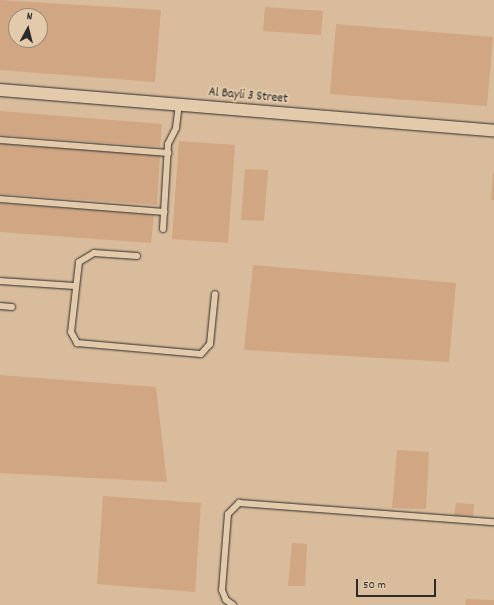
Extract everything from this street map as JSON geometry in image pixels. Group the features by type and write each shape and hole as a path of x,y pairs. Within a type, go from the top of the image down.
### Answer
{"street":[{"name":"Al Bayli 3 Street","path":"0,90 494,131"}],"lane":[{"path":"163,229 168,153 179,105"},
{"path":"0,140 168,153"},
{"path":"0,199 164,212"},
{"path":"137,256 88,255 77,267 71,332 81,346 192,355 204,352 210,344 215,294"},
{"path":"0,281 75,286"},
{"path":"0,306 12,307"},
{"path":"233,605 226,600 222,590 228,514 239,503 494,522"}],"shaded area":[{"path":"0,0 494,0 494,605 0,605"}],"building":[{"path":"0,0 161,10 155,82 0,70"},
{"path":"265,7 323,11 321,35 263,31"},
{"path":"336,24 493,37 487,106 330,94"},
{"path":"0,111 162,124 160,147 0,135"},
{"path":"179,141 235,145 228,243 172,239"},
{"path":"0,144 160,155 157,205 0,194"},
{"path":"245,169 268,170 264,221 241,220"},
{"path":"493,173 494,200 491,200"},
{"path":"0,203 154,215 151,243 0,232"},
{"path":"253,265 456,283 449,362 244,350"},
{"path":"0,375 156,387 167,482 0,473"},
{"path":"397,450 429,452 426,509 392,508"},
{"path":"103,496 201,503 195,592 97,584"},
{"path":"456,503 474,504 473,517 454,515"},
{"path":"292,543 307,544 305,586 288,586"},
{"path":"466,599 494,600 494,605 465,605"}]}
